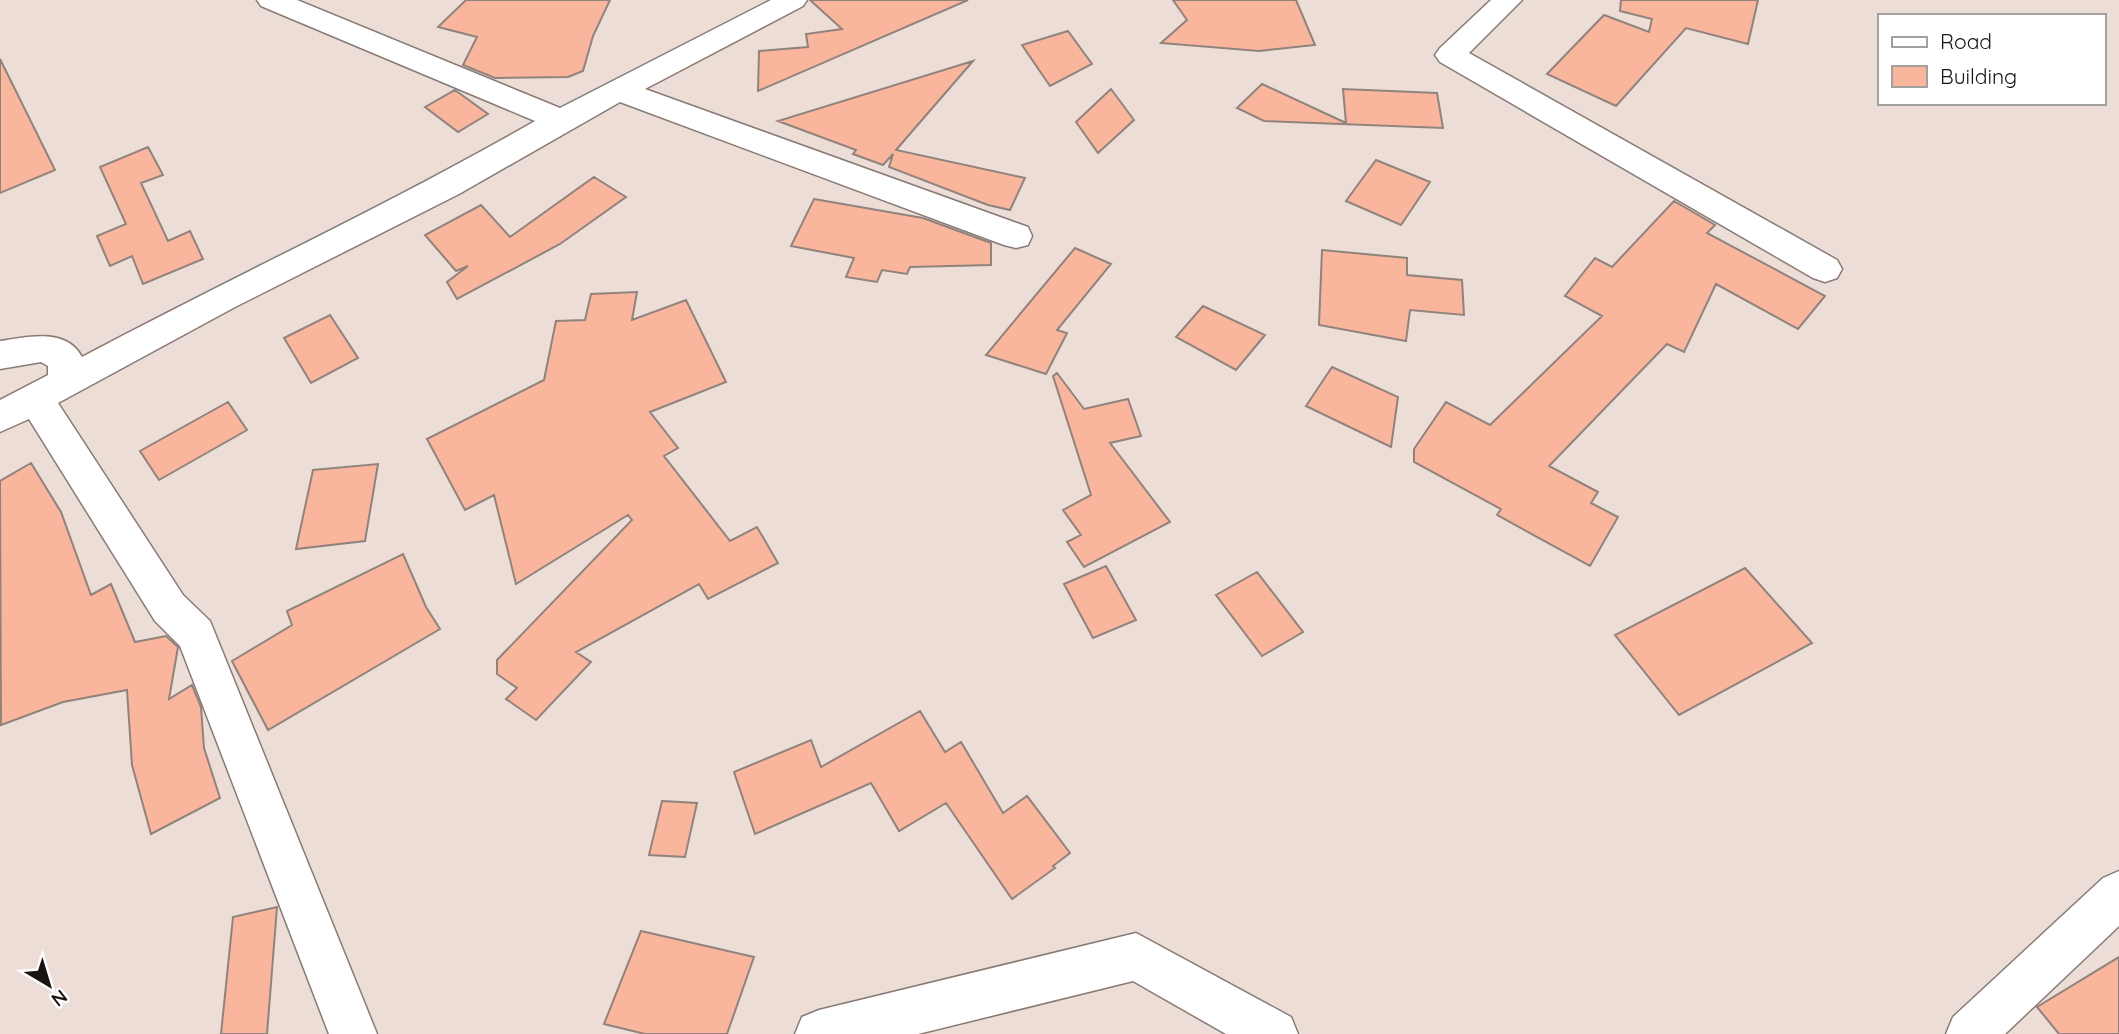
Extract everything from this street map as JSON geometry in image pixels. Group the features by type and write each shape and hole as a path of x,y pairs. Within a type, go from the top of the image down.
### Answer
{"street":[{"path":"271,0 561,120"},
{"path":"34,399 448,186 561,120 793,0"},
{"path":"1508,0 1450,55 1825,269"},
{"path":"618,90 1016,236"},
{"path":"0,355 45,348 65,359 34,399"},
{"path":"34,399 169,608 196,634 353,1034"},
{"path":"1971,1034 2119,894"},
{"path":"819,1034 1136,957 1273,1034"}],"building":[{"path":"466,0 610,0 593,36 583,71 568,77 495,78 463,65 477,37 438,27"},
{"path":"810,0 968,0 758,91 759,51 808,47 806,34 842,29"},
{"path":"1173,0 1296,0 1315,45 1259,51 1161,43 1187,20"},
{"path":"1621,0 1758,0 1748,44 1686,28 1616,106 1547,74 1604,15 1649,32 1652,19 1620,11"},
{"path":"1068,31 1092,64 1050,86 1022,45"},
{"path":"0,59 55,170 0,193"},
{"path":"973,61 896,150 1025,178 1010,210 988,205 889,167 893,154 883,165 853,154 856,150 778,121"},
{"path":"1262,84 1346,123 1343,89 1437,93 1443,128 1264,121 1237,108"},
{"path":"1111,89 1134,120 1098,153 1076,122"},
{"path":"455,90 488,114 458,132 425,107"},
{"path":"148,147 163,175 141,183 168,241 190,231 203,259 143,284 132,256 110,266 97,236 126,224 100,167"},
{"path":"1376,160 1430,182 1401,225 1346,201"},
{"path":"594,177 626,197 560,244 457,299 447,282 468,266 456,271 425,235 481,205 510,237"},
{"path":"814,199 923,218 991,243 991,265 910,267 907,274 882,270 877,282 846,277 854,258 791,246"},
{"path":"1674,201 1715,225 1707,233 1825,296 1798,329 1716,284 1684,352 1667,344 1549,466 1598,492 1591,503 1618,517 1590,566 1497,515 1501,509 1414,462 1414,449 1446,402 1490,425 1602,316 1565,296 1595,258 1612,267"},
{"path":"1075,248 1111,264 1057,330 1067,333 1046,374 986,355"},
{"path":"1322,250 1407,258 1407,275 1462,280 1464,315 1410,310 1406,341 1319,325"},
{"path":"637,292 632,320 686,300 726,382 650,412 678,448 664,456 730,541 757,527 778,563 708,599 699,584 576,652 591,662 536,720 506,699 517,688 497,674 497,660 632,520 628,515 516,584 494,495 465,510 427,439 544,380 556,321 585,320 591,294"},
{"path":"1203,306 1265,335 1236,370 1176,337"},
{"path":"330,315 358,358 311,383 284,338"},
{"path":"1332,367 1398,397 1391,447 1306,406"},
{"path":"1057,373 1084,409 1128,399 1141,436 1110,443 1170,522 1084,567 1067,542 1081,535 1063,510 1091,495 1053,376"},
{"path":"228,402 247,430 159,480 140,451"},
{"path":"31,463 61,512 91,595 111,584 135,642 166,636 178,647 169,699 192,685 201,707 204,748 220,798 151,834 132,765 127,690 63,702 1,725 0,481"},
{"path":"378,464 365,541 296,549 313,470"},
{"path":"403,554 426,607 440,629 268,730 232,661 292,625 287,611"},
{"path":"1106,566 1136,620 1093,638 1064,584"},
{"path":"1745,568 1812,643 1679,715 1615,635"},
{"path":"1257,572 1303,632 1262,656 1216,595"},
{"path":"920,711 945,752 961,742 1003,813 1027,796 1070,853 1053,866 1055,868 1012,899 946,803 899,831 871,783 755,834 734,772 811,740 821,767"},
{"path":"662,801 697,803 685,857 649,855"},
{"path":"277,907 267,1034 221,1034 233,917"},
{"path":"641,931 754,957 727,1034 645,1034 604,1024"},
{"path":"2119,957 2119,1034 2059,1034 2037,1007"}]}
